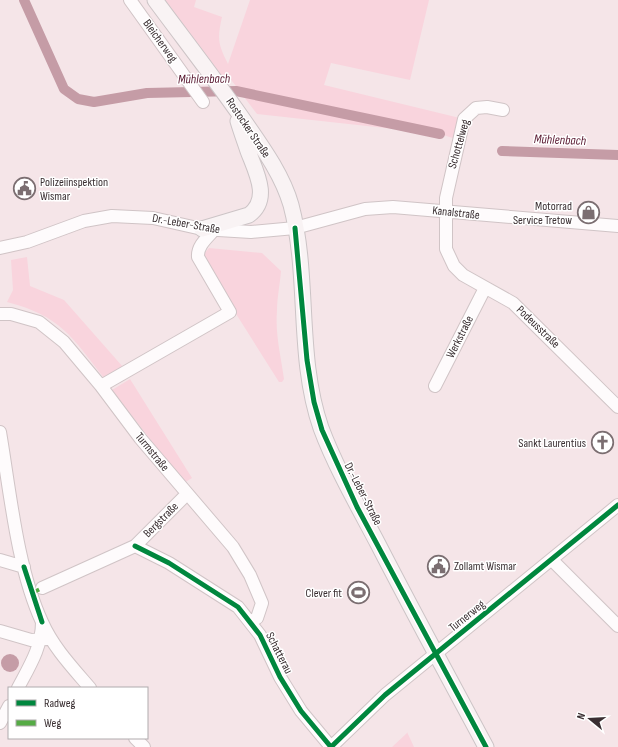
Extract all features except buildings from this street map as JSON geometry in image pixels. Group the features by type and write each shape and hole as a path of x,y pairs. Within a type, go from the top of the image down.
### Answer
{"main road":[{"name":"Rostocker Straße","path":"154,0 232,103 258,141 284,186 290,204 295,228"},
{"path":"208,230 249,216 260,199 259,179 232,103"},
{"name":"Dr.-Leber-Straße","path":"295,228 307,360 318,416 339,469 357,507 486,747"}],"street":[{"name":"Bleicherweg","path":"130,0 203,102"},
{"name":"Schottelweg","path":"446,211 446,198 464,119 476,108 487,107 503,110"},
{"name":"Kanalstraße","path":"295,228 365,209 393,207 618,226"},
{"name":"Podeusstraße","path":"446,211 446,249 454,266 463,275 513,303 618,407"},
{"name":"Dr.-Leber-Straße","path":"0,248 27,242 84,221 112,216 153,218 208,230 250,232 295,228"},
{"path":"101,386 230,312 198,258 198,254 208,230"},
{"name":"Werkstraße","path":"435,386 485,288"},
{"name":"Turmstraße","path":"0,314 11,314 39,322 64,342 101,386 140,438 233,547 250,575 262,603 257,618 250,622"},
{"path":"0,432 24,567 47,638 89,687"},
{"name":"Bergstraße","path":"135,546 187,494"},
{"name":"Turnerweg","path":"331,747 385,695 618,505"},
{"path":"42,588 135,546"},
{"name":"Schatterau","path":"135,546 198,580 238,607 260,635 280,677 300,711 331,747"},
{"path":"0,560 24,567"},
{"path":"552,560 618,626"},
{"path":"0,631 24,639 31,640 47,638"},
{"path":"19,687 47,638"},
{"path":"24,639 28,641 34,649 33,660"},
{"path":"0,723 8,708"},
{"path":"136,739 144,747"}],"shaded area":[{"path":"155,0 196,0 194,7 222,17 219,31 219,41 228,64 250,0 429,0 410,80 331,63 324,85 464,119 456,139 440,134 257,114 226,73 220,87"},
{"path":"209,248 262,253 281,271 277,301 277,320 284,379 282,382 279,382 202,260 204,254"},
{"path":"27,257 30,286 64,300 123,367 104,378 83,351 64,330 53,321 40,314 7,302 13,290 11,260"},
{"path":"130,379 192,478 184,483 112,390"},
{"path":"10,654 16,657 19,663 16,669 10,672 4,669 1,663 4,657"},
{"path":"407,733 414,747 392,747"}],"waterway":[{"name":"Mühlenbach","path":"24,0 64,89 78,99 94,102 147,93 236,91 440,134"},
{"name":"Mühlenbach","path":"502,151 618,155"}],"marked path":[{"path":"32,593 42,588"}],"cycle path":[{"path":"295,228 307,360 314,402 322,430 357,507 486,747"},
{"path":"331,747 385,695 618,505"},
{"path":"135,546 169,563 238,607 260,635 280,677 301,711 331,747"},
{"path":"24,567 42,622"}],"place":[{"name":"Polizeiinspektion Wismar","path":"24,189"},
{"name":"Motorrad Service Tretow","path":"588,213"},
{"name":"Sankt Laurentius","path":"602,443"},
{"name":"Zollamt Wismar","path":"439,566"},
{"name":"Clever fit","path":"358,593"}]}
